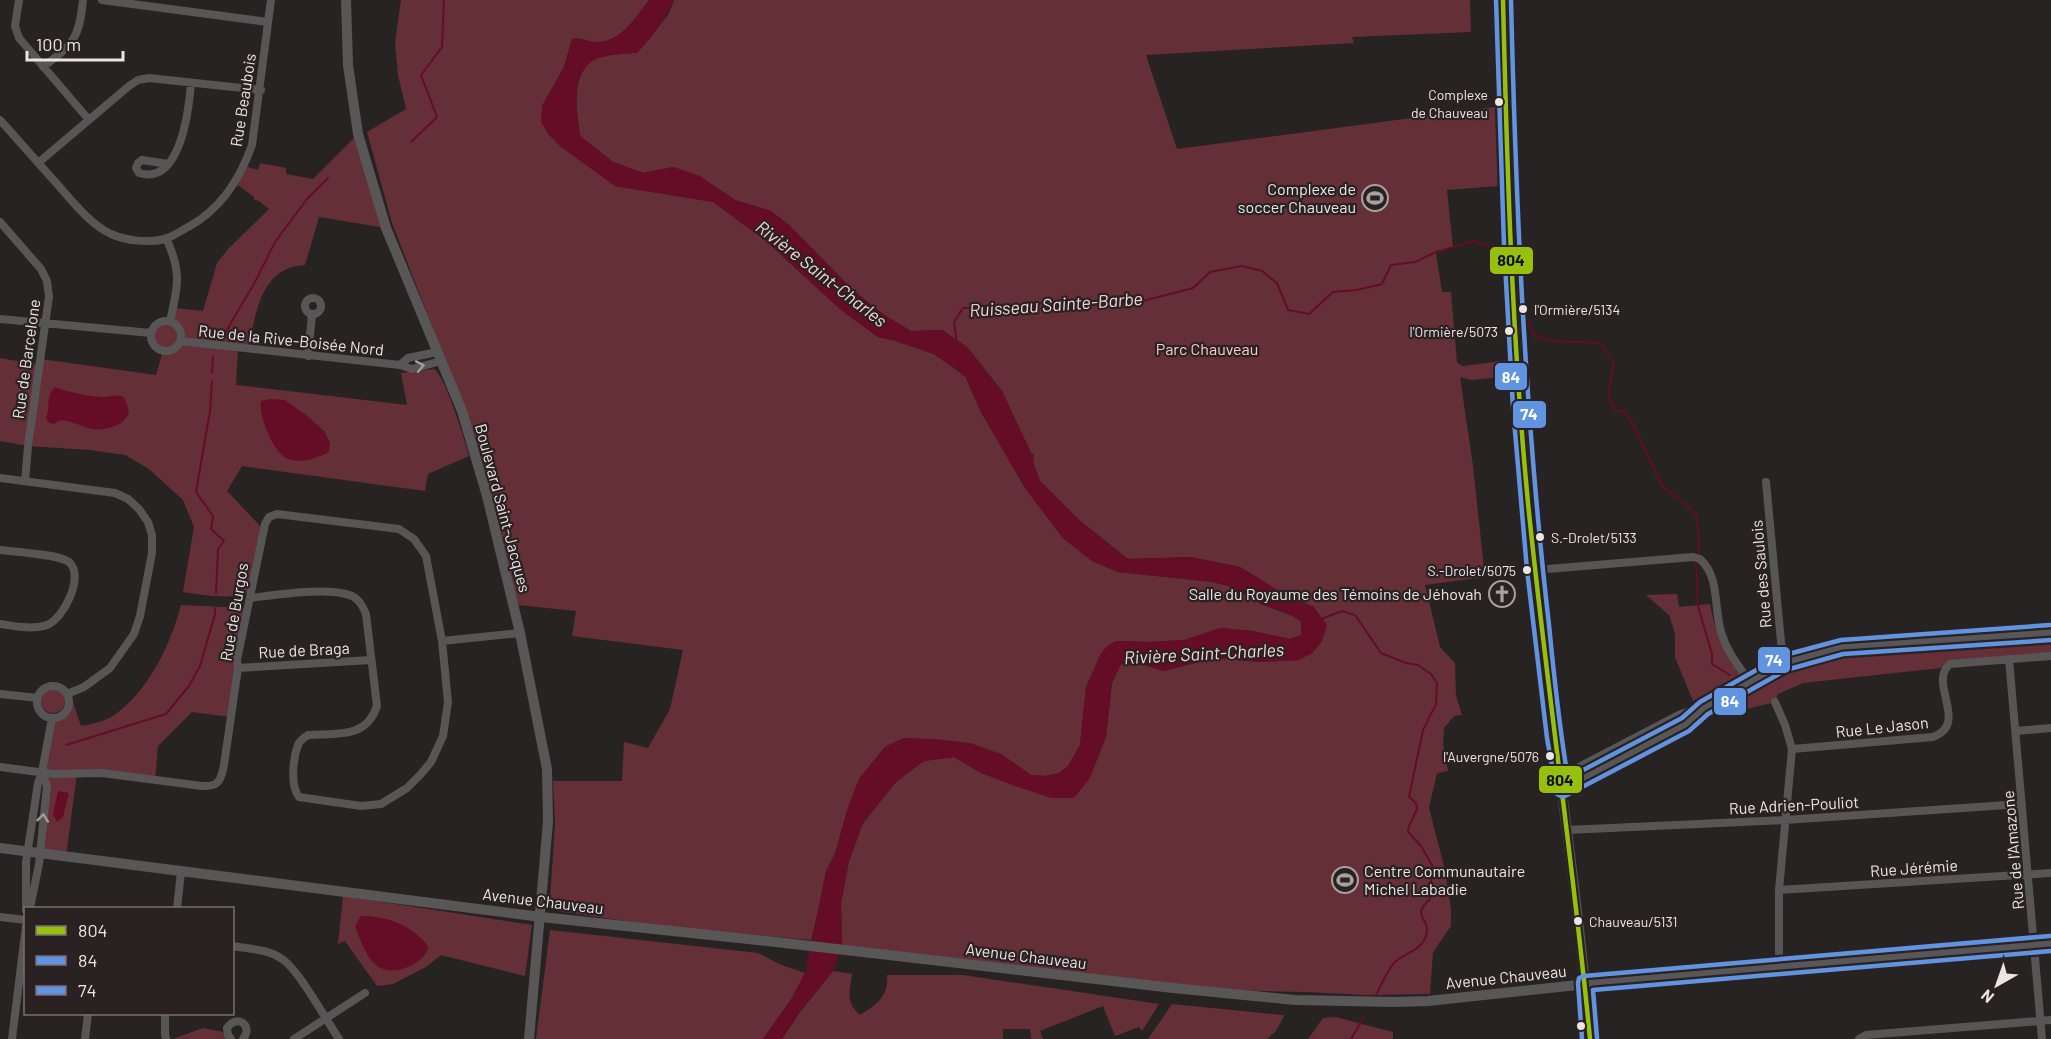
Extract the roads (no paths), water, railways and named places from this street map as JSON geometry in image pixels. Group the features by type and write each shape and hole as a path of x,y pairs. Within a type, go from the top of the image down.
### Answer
{"main road":[{"name":"Boulevard Saint-Jacques","path":"346,0 348,65 358,134 387,228 462,411 487,496 520,633 547,769 548,822 529,1039"},
{"path":"1503,0 1509,242 1523,449 1534,570 1567,830 1590,1039"},
{"path":"1562,789 1686,724 1704,708 1783,663 1842,647 2051,632"},
{"path":"1560,778 1681,715 1704,708"},
{"name":"Avenue Chauveau","path":"0,848 39,858 181,872 541,917 1295,1000 1428,1001 1585,983 2051,944"}],"street":[{"path":"19,0 16,32 89,120"},
{"path":"44,67 78,34 81,26 83,0"},
{"path":"102,0 268,22"},
{"name":"Rue Beaubois","path":"0,120 93,222 110,233 127,239 146,241 166,238 213,210 236,183 245,166 252,145 261,90 271,0"},
{"path":"38,163 138,80 148,78 261,90"},
{"path":"168,164 178,148 188,120 191,83"},
{"name":"Rue de Barcelone","path":"0,222 41,269 47,281 49,297 25,481"},
{"path":"166,238 176,258 178,279 170,321"},
{"path":"308,356 312,314"},
{"path":"0,319 151,333"},
{"path":"170,321 178,327 181,335 180,341 171,350 163,351 154,346 151,333 154,327 161,322 170,321"},
{"name":"Rue de la Rive-Boisée Nord","path":"180,341 400,365 408,358 439,356"},
{"path":"0,478 115,493 128,499 148,522 152,535 152,553 134,634 110,668 84,687 67,694"},
{"name":"Rue des Saulois","path":"1766,482 1783,663"},
{"name":"Rue de Burgos","path":"39,772 77,774 102,772 202,786 215,785 221,780 246,608 265,524 269,517 274,515 316,517 399,529 414,539 426,556 442,641"},
{"path":"0,550 63,558 73,566 75,572 71,598 63,612 54,621 37,626 0,624"},
{"path":"1534,570 1696,558 1712,573 1721,633 1726,646 1749,681"},
{"path":"250,598 311,592 340,592 354,597 361,604 366,614 377,706 373,718 357,731 308,735 302,739 298,744 293,783 294,791 299,797 362,806 381,804 399,794 431,762 443,736 448,702 442,641 520,633"},
{"path":"2009,659 2051,656"},
{"name":"Rue Le Jason","path":"1792,749 1938,735 1947,727 1949,719 1943,679 1946,668 1955,662 2009,659"},
{"name":"Rue de l'Amazone","path":"2009,659 2042,1039"},
{"name":"Rue de Braga","path":"238,668 371,660"},
{"path":"52,686 61,688 67,694 69,701 67,710 61,716 52,718 41,712 37,704 44,689 52,686"},
{"path":"0,694 38,698"},
{"path":"1775,702 1792,749 1792,772 1779,891 1779,966"},
{"path":"28,907 27,856 39,772 52,718"},
{"path":"2016,731 2051,728"},
{"path":"0,767 39,772"},
{"path":"29,907 39,858 47,786 39,772"},
{"name":"Rue Adrien-Pouliot","path":"1567,830 1785,820 2022,804"},
{"path":"177,907 181,872"},
{"name":"Rue Jérémie","path":"1779,891 2051,873"},
{"path":"0,917 24,920"},
{"path":"12,1039 24,942"},
{"path":"234,946 271,953 283,960 293,969 339,1039"},
{"path":"294,1039 365,993"},
{"path":"85,1039 88,1015"},
{"path":"165,1015 166,1039"},
{"path":"1859,1039 1866,1035 2051,1020"},
{"path":"231,1039 227,1028 236,1021 246,1027 246,1038"}],"water":[{"name":"Rivière Saint-Charles","path":"649,0 674,0 648,41 637,53 594,60 586,66 581,75 576,95 580,136 613,162 643,173 673,167 699,176 735,200 771,211 790,226 854,291 884,315 911,331 942,330 967,347 1002,391 1034,455 1033,462 1040,481 1079,520 1128,559 1191,557 1240,567 1287,596 1314,607 1327,625 1322,641 1312,653 1298,660 1260,662 1215,658 1163,671 1145,665 1121,664 1112,683 1106,737 1090,778 1074,798 1052,798 1015,786 981,773 954,757 924,761 896,782 863,823 849,861 841,903 842,948 833,971 782,1039 763,1039 792,998 805,973 826,871 835,854 847,811 859,779 885,747 904,738 970,743 1001,754 1031,775 1044,776 1059,773 1068,766 1080,745 1086,687 1100,655 1107,646 1116,641 1184,640 1221,628 1252,631 1290,639 1301,635 1302,622 1285,612 1261,604 1232,587 1213,582 1118,572 1092,561 1063,538 1025,488 981,412 965,376 934,354 878,337 841,310 766,241 713,202 615,186 561,147 548,134 541,122 542,106 564,67 572,39 595,42 612,39 633,21"},
{"path":"55,387 93,396 124,397 129,411 121,423 104,429 91,429 60,420 54,424 48,422 46,418 50,394"},
{"path":"285,400 324,431 330,443 329,452 304,461 283,456 268,433 262,415 261,401"},
{"path":"58,791 69,793 63,817 57,822 53,814"},
{"path":"361,916 389,920 407,927 428,946 426,953 416,963 398,970 380,967 368,955 355,926"}],"waterway":[{"path":"411,142 437,117 421,75 442,47 444,0"},
{"path":"225,333 275,242 307,199 328,178"},
{"name":"Ruisseau Sainte-Barbe","path":"957,343 954,322 963,308 1039,303 1076,305 1139,302 1193,288 1210,272 1242,266 1262,271 1277,283 1288,310 1309,314 1333,292 1357,290 1382,284 1391,265 1415,262 1436,252 1474,241 1497,250"},
{"name":"Ruisseau Sainte-Barbe","path":"1529,320 1534,335 1553,341 1600,343 1614,363 1608,394 1611,403 1615,410 1624,412 1633,424 1662,486 1697,516 1698,606 1712,654 1712,664 1730,675"},
{"path":"212,373 213,357"},
{"path":"212,381 210,411 196,492 213,516 211,529 224,541 218,549 216,593"},
{"path":"66,745 166,714 189,686 200,666 215,608"},
{"path":"1321,619 1342,611 1355,615 1381,653 1418,665 1431,674 1437,683 1436,704 1423,730 1409,797 1416,803 1417,809 1408,832 1421,846 1432,865 1430,899 1421,910 1427,930 1426,936 1420,945 1394,963 1375,997"},
{"path":"1351,1039 1364,1017"}],"place":[{"name":"Complexe de Chauveau","path":"1499,102"},
{"name":"Complexe de soccer Chauveau","path":"1375,198"},
{"name":"l'Ormière/5134","path":"1523,309"},
{"name":"l'Ormière/5073","path":"1509,331"},
{"name":"S.-Drolet/5133","path":"1540,537"},
{"name":"S.-Drolet/5075","path":"1527,570"},
{"name":"Salle du Royaume des Témoins de Jéhovah","path":"1502,594"},
{"name":"l'Auvergne/5076","path":"1550,756"},
{"name":"Centre Communautaire Michel Labadie","path":"1345,880"},
{"name":"Chauveau/5131","path":"1578,921"}],"park label":[{"name":"Parc Chauveau","path":"1207,349"}]}
